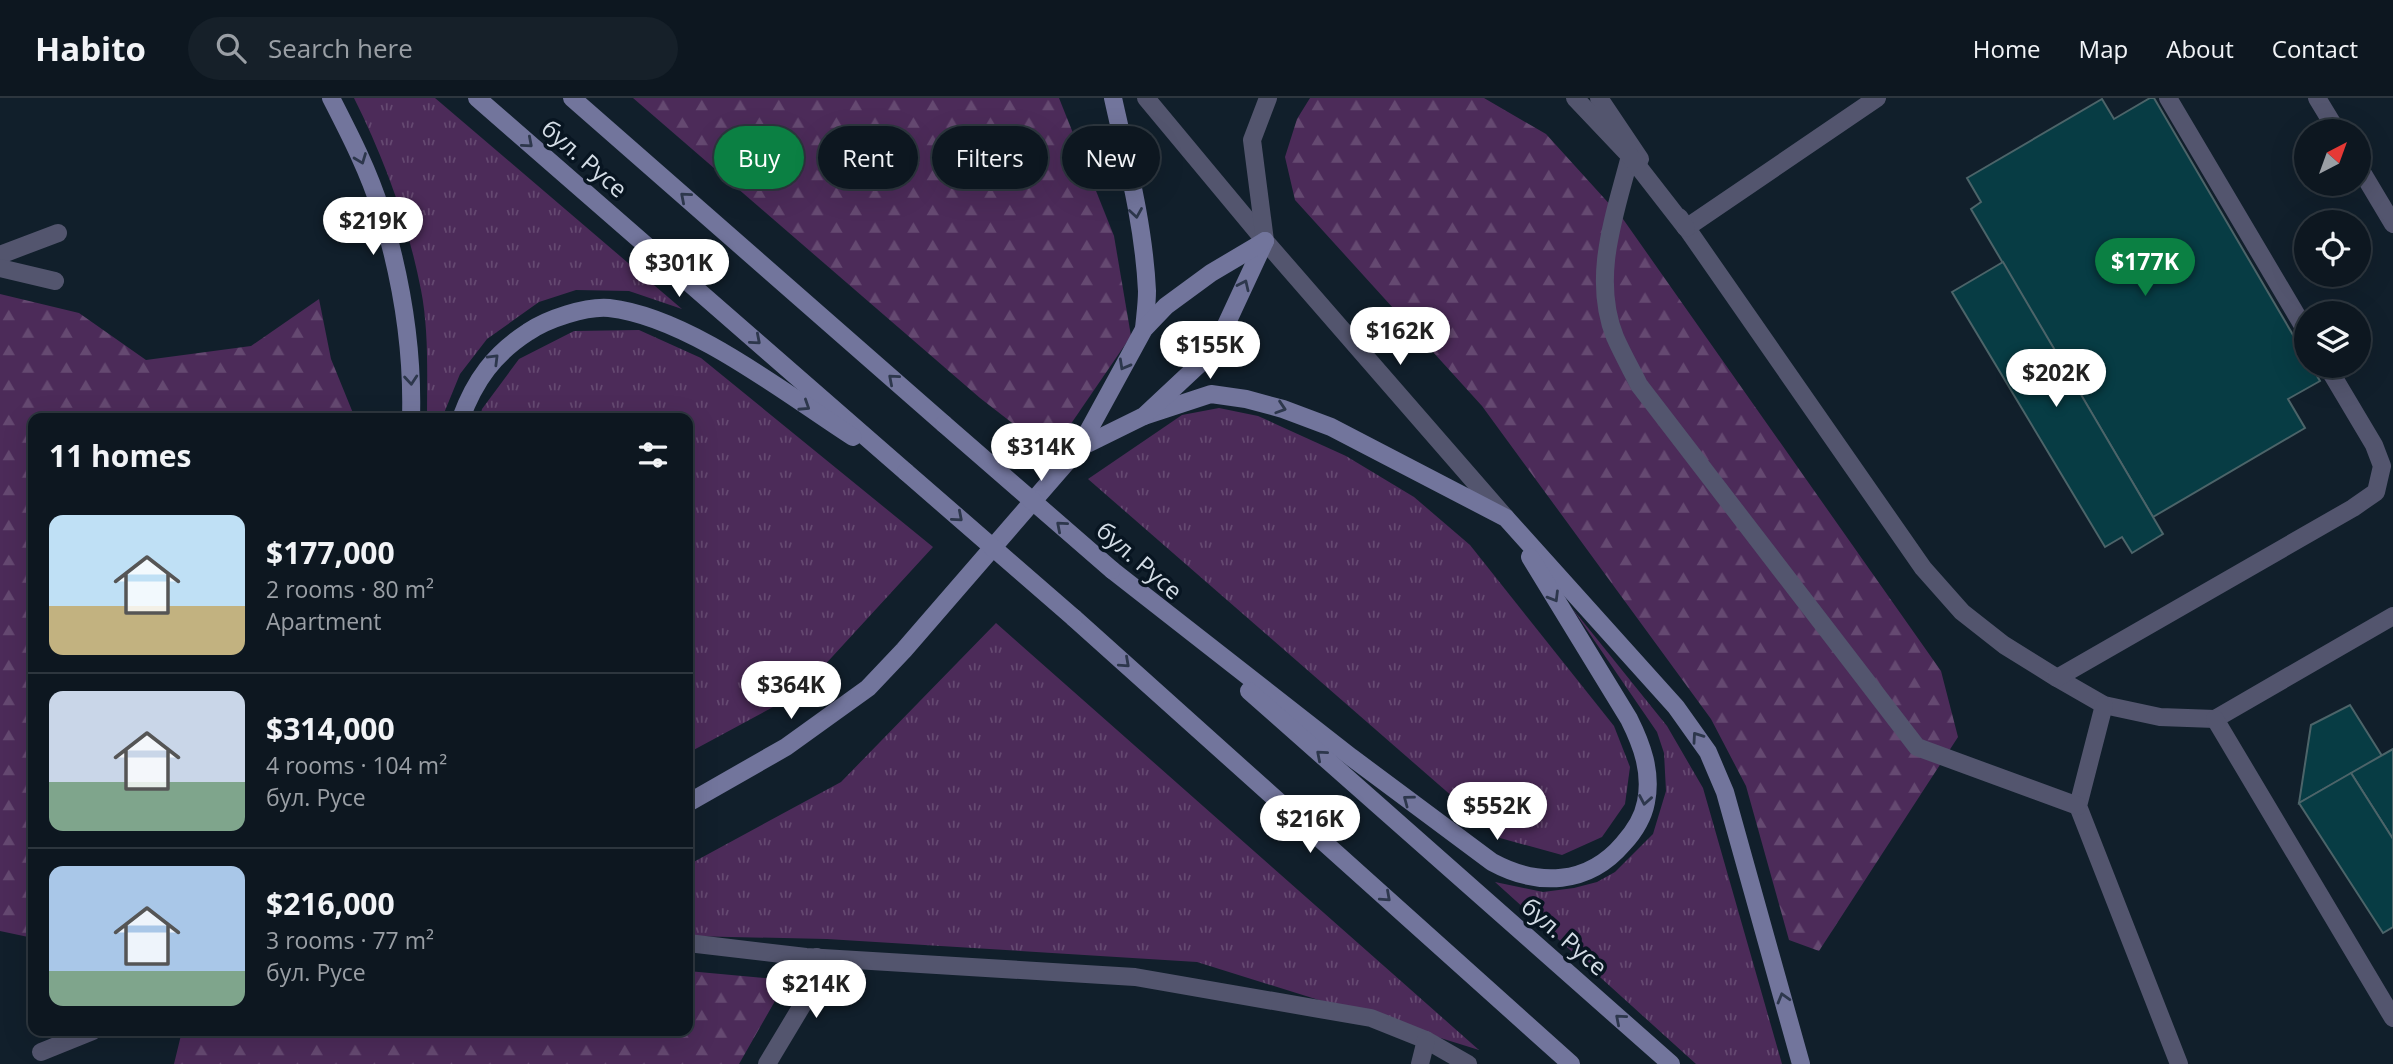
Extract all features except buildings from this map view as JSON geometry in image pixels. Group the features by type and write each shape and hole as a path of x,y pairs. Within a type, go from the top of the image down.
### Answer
{"main road":[{"path":"331,98 358,150 380,210 395,264 412,388 411,413"},
{"name":"бул. Русе","path":"477,98 1074,618 1572,1064"},
{"name":"бул. Русе","path":"572,98 1671,1064"},
{"path":"1113,98 1130,175 1143,256 1147,293 1144,329"},
{"path":"693,800 786,747 868,688 1079,448 1144,329 1166,306 1211,273 1265,242"},
{"path":"1144,416 1207,357 1226,325 1265,242"},
{"path":"464,413 487,366 513,341 540,324 573,313 607,308 642,316 709,344 906,472"},
{"path":"1079,448 1144,416 1211,394 1246,399 1331,427 1506,518 1676,707 1708,752 1724,792 1801,1064"},
{"path":"1112,570 1484,857 1508,871 1533,876 1570,878 1601,864 1630,837 1646,802 1646,762 1629,719 1506,518"}],"street":[{"path":"1146,98 1265,242 1506,518"},
{"path":"1265,242 1252,140 1268,98"},
{"path":"1574,98 1630,156 1686,228"},
{"path":"1599,98 1686,228 1923,568 1962,612 2004,645 2104,705 2160,717 2214,719 2393,617"},
{"path":"1686,228 1877,98"},
{"path":"2168,98 2294,311"},
{"path":"2317,98 2330,119"},
{"path":"1630,156 1606,249 1605,289 1614,335 1639,385 1917,747 2078,806"},
{"path":"2371,187 2393,224"},
{"path":"0,255 58,233"},
{"path":"0,268 55,281"},
{"path":"2057,678 2353,508 2376,492 2382,466 2374,445 2334,378"},
{"path":"2104,705 2078,806 2179,1064"},
{"path":"2214,719 2393,1018"},
{"path":"693,944 817,957 1135,977 1371,1018 1426,1040 1468,1064"},
{"path":"768,1064 809,994 817,957"},
{"path":"41,1052 81,1036"},
{"path":"1420,1064 1426,1040"}],"green space":[{"path":"354,98 435,98 682,309 629,291 576,290 539,302 487,339 460,374 444,413 427,413 427,354 421,290 394,191"},
{"path":"633,98 1059,98 1070,126 1062,126 1062,189 1095,189 1114,236 1131,336 1051,453 980,398 738,189 804,189 804,126 714,126 714,168"},
{"path":"1310,98 1484,98 1546,134 1623,219 1941,671 1958,737 1819,951 1789,940 1746,786 1711,719 1482,406 1295,200 1285,157 1297,119"},
{"path":"0,294 79,313 146,360 251,346 319,299 331,359 353,413 28,413 28,937 0,931"},
{"path":"639,330 701,358 933,547 799,693 693,750 693,413 481,413 519,359 574,331"},
{"path":"1219,408 1258,416 1346,456 1414,497 1470,545 1614,726 1630,767 1625,804 1602,837 1562,855 1500,838 1088,479 1182,415"},
{"path":"1572,608 1667,726 1703,788 1782,1064 1696,1064 1495,882 1543,892 1597,882 1615,872 1653,834 1666,791 1664,753 1657,732"},
{"path":"996,623 1479,1050 1197,962 827,939 693,936 693,862 841,782"},
{"path":"693,971 787,980 739,1064 174,1064 181,1036 693,1036"}]}
